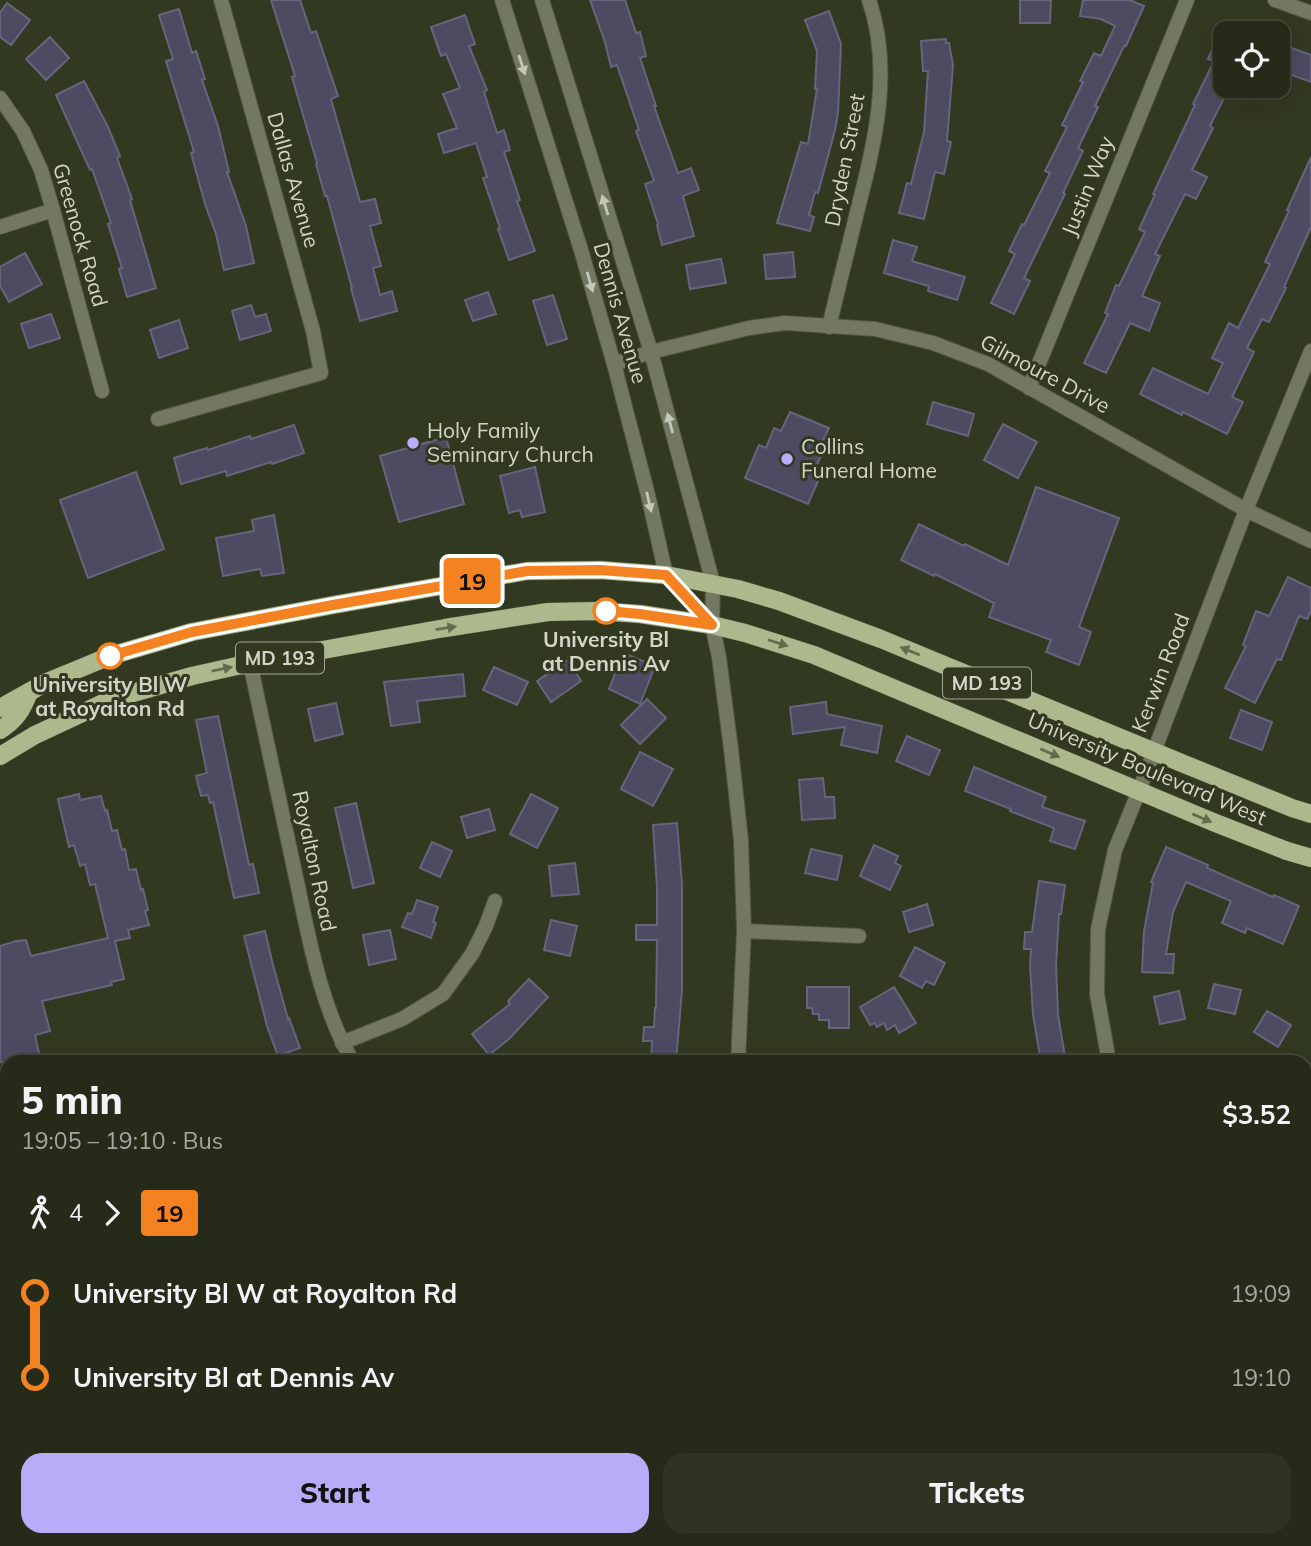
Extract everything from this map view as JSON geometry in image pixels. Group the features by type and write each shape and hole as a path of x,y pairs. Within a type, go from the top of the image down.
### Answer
{"main road":[{"name":"University Boulevard West","path":"0,708 47,682 110,656 192,632 527,571 600,570 666,575 713,583 779,601 881,639 1311,814"},
{"name":"University Boulevard West","path":"0,756 35,735 112,699 192,676 432,630 548,612 629,613 712,625 814,655 1262,842 1311,858"},
{"path":"0,730 13,722 22,711 29,692"}],"street":[{"name":"Dallas Avenue","path":"158,419 321,373 313,331 220,0"},
{"name":"Dennis Avenue","path":"502,0 614,364 666,575 712,625"},
{"name":"Dennis Avenue","path":"542,0 651,352 713,583 712,625 728,723 741,840 744,931 738,1055"},
{"name":"Dryden Street","path":"829,327 873,151 881,90 877,23 869,0"},
{"name":"Justin Way","path":"1029,388 1187,0"},
{"path":"1275,0 1311,13"},
{"name":"Greenock Road","path":"0,98 23,131 41,170 102,391"},
{"path":"0,227 53,210"},
{"name":"Gilmoure Drive","path":"614,364 748,328 785,323 875,329 933,343 988,364 1246,510 1311,541"},
{"name":"Kerwin Road","path":"1108,1055 1097,994 1098,929 1115,850 1246,510 1311,351"},
{"name":"Royalton Road","path":"250,663 306,922 324,993 349,1055"},
{"path":"342,1043 401,1019 443,994 472,954 495,901"},
{"path":"744,931 859,936"}],"building":[{"path":"271,0 300,0 311,33 316,31 338,96 331,99 360,202 375,199 381,223 370,226 381,266 373,268 380,295 392,291 397,311 360,321 292,77 295,76"},
{"path":"590,0 625,0 636,33 640,32 646,56 640,58 678,173 691,168 699,190 683,196 694,236 662,245 645,184 654,181 617,65 611,67"},
{"path":"1020,0 1051,0 1050,23 1020,23"},
{"path":"1083,0 1130,0 1144,6 1095,106 1098,107 1078,148 1083,151 1024,278 1030,281 1014,314 991,303 1015,254 1009,251 1050,173 1045,171 1067,127 1062,125 1083,82 1080,81 1094,53 1101,56 1115,26 1101,19 1080,16"},
{"path":"7,3 30,20 11,45 0,37 0,13"},
{"path":"179,9 192,53 196,51 205,79 202,80 218,126 227,172 246,226 254,263 224,270 191,153 194,152 166,61 173,59 159,15"},
{"path":"829,11 841,44 838,113 818,193 815,192 809,215 814,217 810,231 777,223 801,142 808,144 817,89 817,51 805,20"},
{"path":"465,15 475,44 469,46 487,90 484,92 497,133 504,130 510,150 504,152 520,200 517,201 535,251 509,260 483,178 487,177 476,143 444,153 438,134 457,128 443,94 460,88 446,54 441,56 431,27"},
{"path":"50,37 69,58 46,80 26,59"},
{"path":"946,39 953,65 947,141 951,142 944,174 935,172 924,219 899,213 907,183 911,184 924,132 928,71 923,71 921,41"},
{"path":"1290,47 1311,55 1311,82 1290,74"},
{"path":"1213,48 1213,61 1208,59"},
{"path":"1213,63 1213,98 1224,98 1210,126 1213,128 1192,170 1207,177 1196,199 1185,194 1155,254 1160,256 1142,296 1160,303 1149,331 1130,323 1106,373 1084,363 1108,314 1105,313 1116,285 1119,286 1145,232 1139,229 1195,105 1193,104"},
{"path":"84,81 120,156 117,158 132,199 130,200 156,288 127,297 119,269 122,268 108,224 111,223 92,169 90,170 56,95"},
{"path":"1311,157 1311,227 1269,322 1262,319 1247,348 1254,352 1232,397 1243,402 1227,434 1140,394 1153,368 1208,394 1223,363 1212,358 1229,323 1238,328 1270,264 1265,262"},
{"path":"893,240 917,247 912,261 965,277 957,300 928,291 929,286 884,273"},
{"path":"793,252 795,277 766,279 764,255"},
{"path":"25,253 42,284 9,302 0,286 0,267"},
{"path":"721,259 726,283 690,289 686,265"},
{"path":"488,292 496,314 473,321 465,300"},
{"path":"553,295 567,339 547,345 533,301"},
{"path":"251,305 255,317 266,314 271,331 240,340 232,311"},
{"path":"51,314 60,338 29,348 21,324"},
{"path":"179,320 188,348 159,358 150,330"},
{"path":"933,402 974,414 968,436 927,424"},
{"name":"Collins Funeral Home","path":"790,412 829,428 820,447 824,449 815,469 822,472 808,504 745,478 759,445 766,448 774,428 781,431"},
{"path":"1003,424 1037,442 1018,478 984,460"},
{"path":"294,425 304,453 227,476 226,471 181,484 174,458"},
{"path":"446,437 464,504 399,522 380,456"},
{"path":"535,467 545,512 522,517 520,510 509,513 500,476"},
{"path":"136,472 164,549 88,578 60,500"},
{"path":"1036,487 1119,518 1079,627 1091,632 1079,665 1046,652 1051,640 989,617 994,603 901,560 919,524 1008,565"},
{"path":"274,515 284,573 262,576 260,569 223,576 216,538 254,531 252,520"},
{"path":"1288,577 1311,588 1311,611 1307,619 1299,616 1281,660 1277,659 1255,703 1225,688 1246,646 1243,645 1256,611 1269,616"},
{"path":"623,653 655,666 640,704 609,689"},
{"path":"568,660 581,681 551,702 537,681"},
{"path":"494,667 528,682 517,705 483,690"},
{"path":"463,674 465,696 417,701 420,722 391,726 384,682"},
{"path":"647,699 666,718 640,744 621,725"},
{"path":"826,702 827,714 882,726 877,753 841,745 845,727 793,734 790,707"},
{"path":"336,703 343,734 315,741 308,709"},
{"path":"1241,710 1272,722 1262,750 1230,738"},
{"path":"218,716 249,865 253,864 259,893 234,898 213,802 210,803 208,795 201,796 196,776 207,773 196,720"},
{"path":"907,736 940,750 929,775 896,761"},
{"path":"640,752 673,769 653,806 621,789"},
{"path":"974,767 1046,797 1042,807 1085,821 1075,849 1050,841 1054,828 965,791"},
{"path":"823,778 825,797 834,797 835,818 802,820 799,780"},
{"path":"79,794 80,800 101,796 112,831 117,830 122,850 125,849 129,870 136,869 148,910 145,911 149,925 128,930 130,938 115,941 124,979 111,982 112,985 42,1001 50,1031 35,1035 39,1055 0,1055 0,946 26,940 31,956 108,938 95,884 90,885 85,864 80,866 74,845 69,847 58,799"},
{"path":"531,794 558,808 537,848 510,834"},
{"path":"356,803 374,883 353,888 335,808"},
{"path":"489,809 495,830 467,838 461,817"},
{"path":"677,823 682,884 682,990 677,1055 651,1055 652,1041 643,1041 644,1027 654,1027 657,940 636,940 636,925 657,925 653,825"},
{"path":"432,842 452,851 440,877 420,868"},
{"path":"874,845 898,856 895,863 901,866 890,890 860,876"},
{"path":"1166,847 1208,865 1207,868 1299,906 1283,944 1247,928 1245,933 1222,923 1231,901 1186,882 1173,912 1166,954 1174,954 1173,973 1142,972 1151,882"},
{"path":"811,849 842,856 837,880 805,873"},
{"path":"575,863 579,894 552,896 549,866"},
{"path":"1039,881 1065,885 1059,914 1056,964 1058,1015 1065,1055 1040,1055 1033,1015 1031,949 1024,949 1025,932 1032,932"},
{"path":"417,900 438,907 431,938 402,927 408,913 412,914"},
{"path":"927,904 933,925 909,932 903,912"},
{"path":"551,920 577,926 570,956 544,950"},
{"path":"390,930 396,959 369,965 363,935"},
{"path":"265,931 288,1019 300,1048 278,1055 267,1026 244,936"},
{"path":"915,947 945,963 934,985 926,981 922,988 900,976"},
{"path":"529,979 548,997 510,1038 489,1055 472,1034 510,1004 508,1001"},
{"path":"1214,984 1241,990 1235,1014 1208,1008"},
{"path":"807,987 849,987 849,1028 829,1028 829,1020 819,1020 819,1014 813,1014 812,1008 807,1008"},
{"path":"894,987 916,1023 899,1033 895,1025 887,1030 884,1023 877,1027 875,1023 870,1025 860,1007"},
{"path":"1179,991 1185,1019 1160,1024 1154,997"},
{"path":"1267,1011 1291,1025 1278,1047 1254,1032"}],"bus line":[{"name":"19","path":"110,656 192,632 527,571 600,570 666,575 712,625 606,611"}],"place":[{"name":"Holy Family Seminary Church","path":"413,443"},
{"name":"Collins Funeral Home","path":"787,459"},
{"name":"University Bl at Dennis Av","path":"606,611"},
{"name":"University Bl W at Royalton Rd","path":"110,656"}]}
